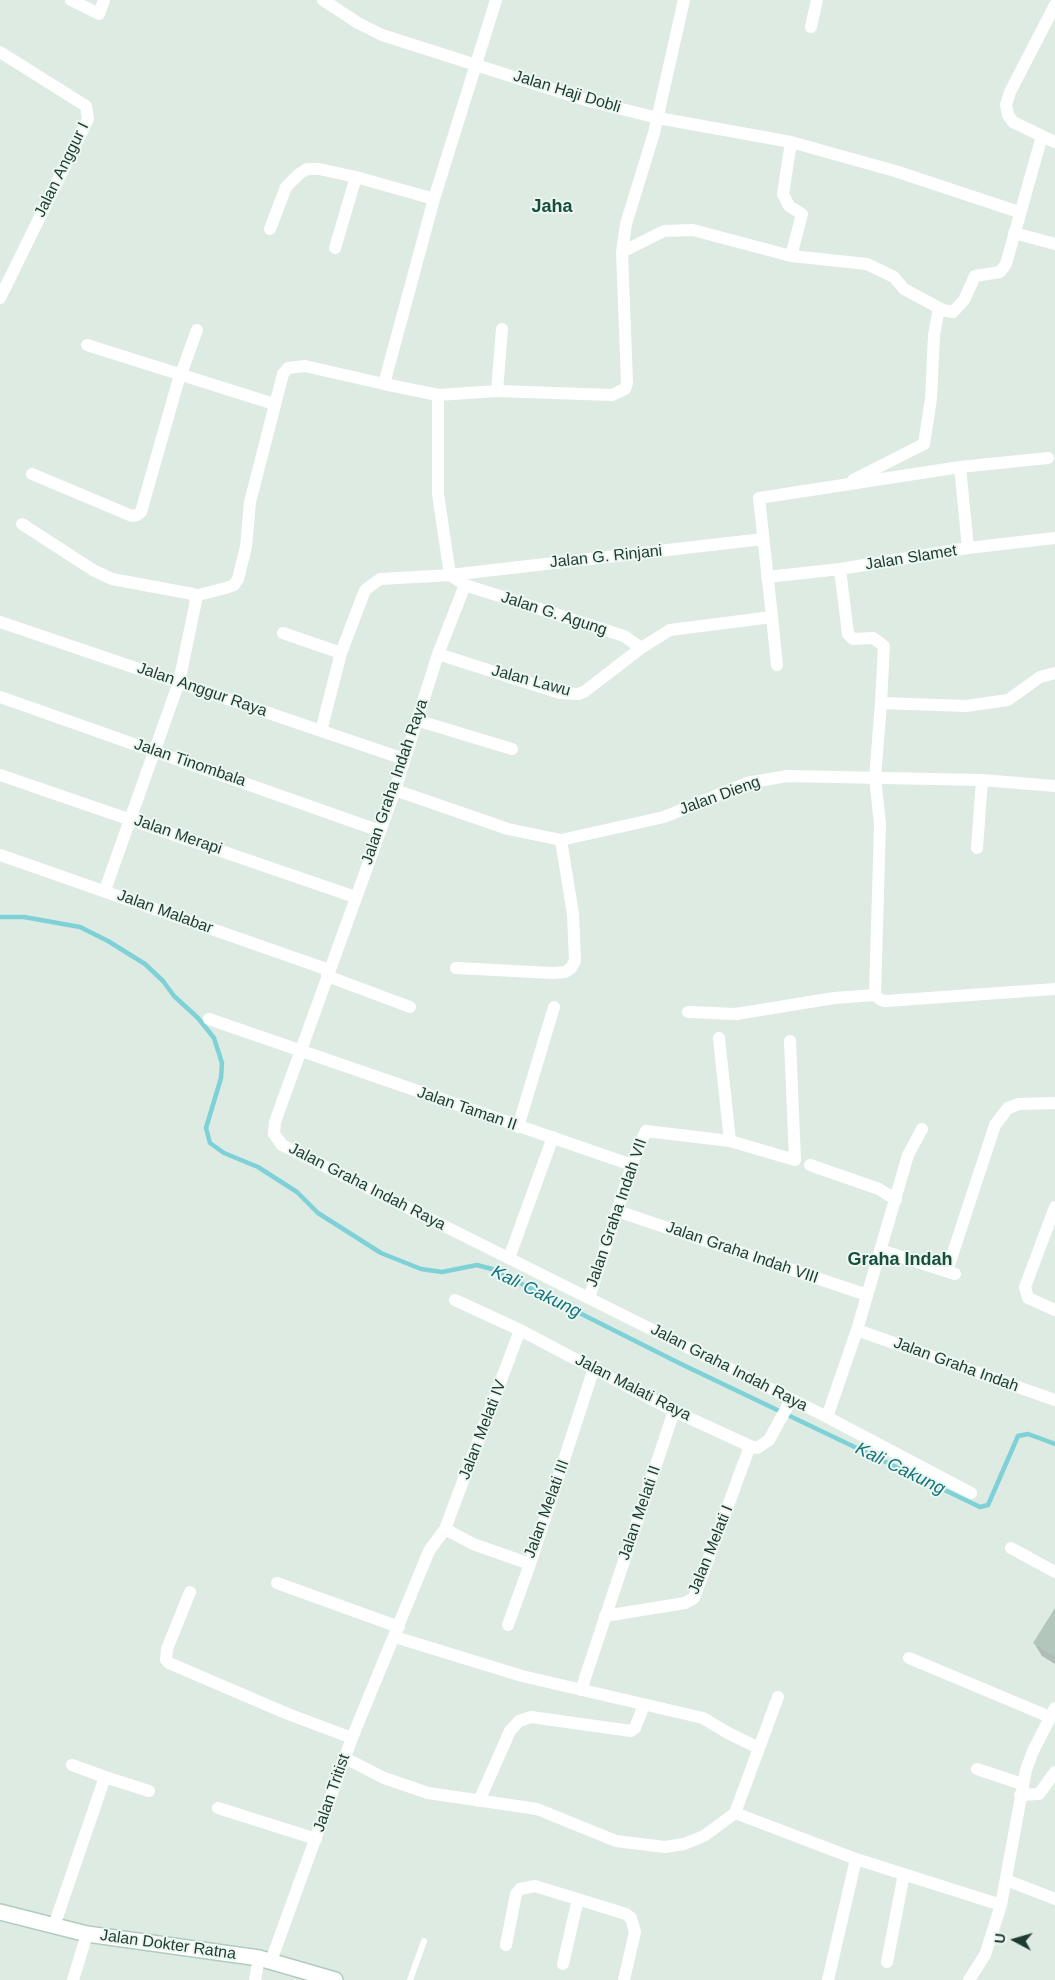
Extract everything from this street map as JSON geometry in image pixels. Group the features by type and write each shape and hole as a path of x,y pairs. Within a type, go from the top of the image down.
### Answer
{"street":[{"path":"71,0 99,14 104,0"},
{"name":"Jalan Haji Dobli","path":"323,0 358,23 382,35 596,103 658,118 791,142 895,171 1019,212"},
{"path":"384,384 434,199 496,0"},
{"path":"194,596 234,585 238,579 246,547 250,502 274,404 283,374 288,368 305,366 438,395 497,392 612,395 625,389 627,383 622,252 626,224 658,118 684,0"},
{"path":"811,27 817,0"},
{"path":"1055,5 1010,92 1006,105 1008,115 1013,122 1055,142"},
{"name":"Jalan Anggur I","path":"0,52 86,106 88,119 0,298"},
{"path":"622,252 664,231 693,230 791,256 876,267 894,277 904,289 939,308 953,312 964,300 975,276 1000,272 1006,264 1019,212 1042,136"},
{"path":"791,142 783,194 789,206 802,214 791,256"},
{"path":"270,229 286,187 299,174 308,169 319,169 356,177 434,199"},
{"path":"335,248 356,177"},
{"path":"1014,233 1055,244"},
{"path":"842,486 924,444 931,399 934,335 939,308"},
{"path":"497,392 502,329"},
{"path":"32,474 132,516 137,515 140,512 181,373 197,330"},
{"path":"87,345 181,373 274,404"},
{"path":"438,395 438,494 450,574 465,585"},
{"path":"777,665 759,498 960,467 1048,458"},
{"path":"960,467 968,548"},
{"path":"22,524 93,570 112,579 193,594 196,601 179,682 105,890"},
{"name":"Jalan Slamet","path":"767,577 840,569 968,548 1055,538"},
{"name":"Jalan G. Rinjani","path":"321,731 340,653 364,590 380,579 450,574 763,539"},
{"path":"840,569 848,634 853,639 873,638 884,646 875,778 880,824 875,994 881,1000 886,1001 1055,989"},
{"name":"Jalan G. Agung","path":"465,585 624,636 641,648"},
{"name":"Jalan Graha Indah Raya","path":"465,585 438,654 395,790 328,973 302,1052 275,1122 274,1134 282,1145 588,1298 788,1406 827,1417 971,1493"},
{"path":"641,648 670,630 772,617"},
{"name":"Jalan Anggur Raya","path":"0,622 404,759"},
{"path":"283,633 340,653"},
{"name":"Jalan Lawu","path":"438,654 560,692 578,694 584,692 641,648"},
{"path":"881,703 966,706 1008,700 1040,677 1055,673"},
{"name":"Jalan Tinombala","path":"0,697 380,831"},
{"path":"416,720 512,749"},
{"name":"Jalan Merapi","path":"0,775 355,897"},
{"name":"Jalan Dieng","path":"395,790 508,829 562,840 664,817 746,783 787,776 982,780 1055,786"},
{"path":"977,848 982,780"},
{"path":"456,968 554,973 565,972 571,968 575,961 573,914 562,840"},
{"name":"Jalan Malabar","path":"0,855 105,890 328,973 410,1007"},
{"path":"688,1012 736,1014 834,998 875,994"},
{"path":"518,1127 554,1007"},
{"name":"Jalan Taman II","path":"209,1019 518,1127 632,1164"},
{"path":"719,1038 730,1141"},
{"name":"Jalan Graha Indah VII","path":"588,1298 641,1137 646,1131 730,1141 795,1160 790,1041"},
{"path":"880,1250 951,1273 995,1125 1008,1108 1020,1104 1055,1103"},
{"path":"827,1417 857,1330 908,1155 922,1130"},
{"path":"509,1258 553,1137"},
{"path":"810,1165 879,1189 896,1200"},
{"path":"1055,1207 1025,1292 1028,1298 1055,1310"},
{"name":"Jalan Graha Indah VIII","path":"617,1211 867,1295"},
{"name":"Jalan Malati Raya","path":"455,1300 520,1330 674,1411 750,1446"},
{"name":"Jalan Melati IV","path":"397,1632 429,1551 445,1529 520,1330"},
{"name":"Jalan Graha Indah","path":"857,1330 1055,1400"},
{"name":"Jalan Melati III","path":"445,1529 473,1544 530,1564 594,1368"},
{"path":"750,1446 758,1448 769,1440 788,1406"},
{"name":"Jalan Melati II","path":"581,1690 674,1411"},
{"name":"Jalan Melati I","path":"605,1616 685,1603 694,1598 750,1446"},
{"path":"1011,1548 1055,1572"},
{"path":"508,1625 530,1564"},
{"path":"277,1583 397,1632 522,1676 703,1718 759,1748"},
{"path":"190,1592 167,1649 168,1663 288,1714 352,1738"},
{"name":"Jalan Tritist","path":"255,1980 316,1839 352,1738 397,1632"},
{"path":"908,1658 1053,1712 1033,1751 1021,1790 1001,1905 985,1955 969,1980"},
{"path":"345,1758 384,1778 428,1793 478,1802 537,1809 563,1817 608,1838 665,1846 684,1844 704,1836 735,1813 778,1697"},
{"path":"478,1802 510,1731 519,1721 531,1717 631,1731 644,1705"},
{"path":"72,1765 149,1791"},
{"path":"977,1768 1021,1790 1039,1794 1055,1772"},
{"path":"54,1926 105,1777"},
{"path":"218,1808 316,1839"},
{"path":"735,1813 856,1859 1001,1905"},
{"path":"828,1980 856,1859"},
{"path":"886,1962 904,1874"},
{"path":"1006,1880 1055,1899"},
{"path":"506,1945 516,1894 520,1888 535,1886 626,1914 631,1918 635,1932 624,1980"},
{"path":"563,1964 578,1899"},
{"name":"Jalan Dokter Ratna","path":"0,1912 88,1934 265,1960 335,1980"},
{"path":"73,1980 88,1934"}],"lane":[{"path":"410,1980 424,1941"}],"building":[{"path":"1055,1608 1055,1657 1033,1643"}],"waterway":[{"name":"Kali Cakung","path":"0,917 24,917 80,927 108,941 145,964 163,981 174,996 198,1018 214,1038 222,1063 221,1078 206,1128 210,1143 224,1153 258,1167 297,1192 318,1213 381,1253 421,1269 442,1272 477,1265 492,1269 679,1363 980,1507 988,1505 1018,1436 1028,1434 1055,1444"}],"district":[{"name":"Jaha","path":"552,207"},
{"name":"Graha Indah","path":"900,1260"}]}
